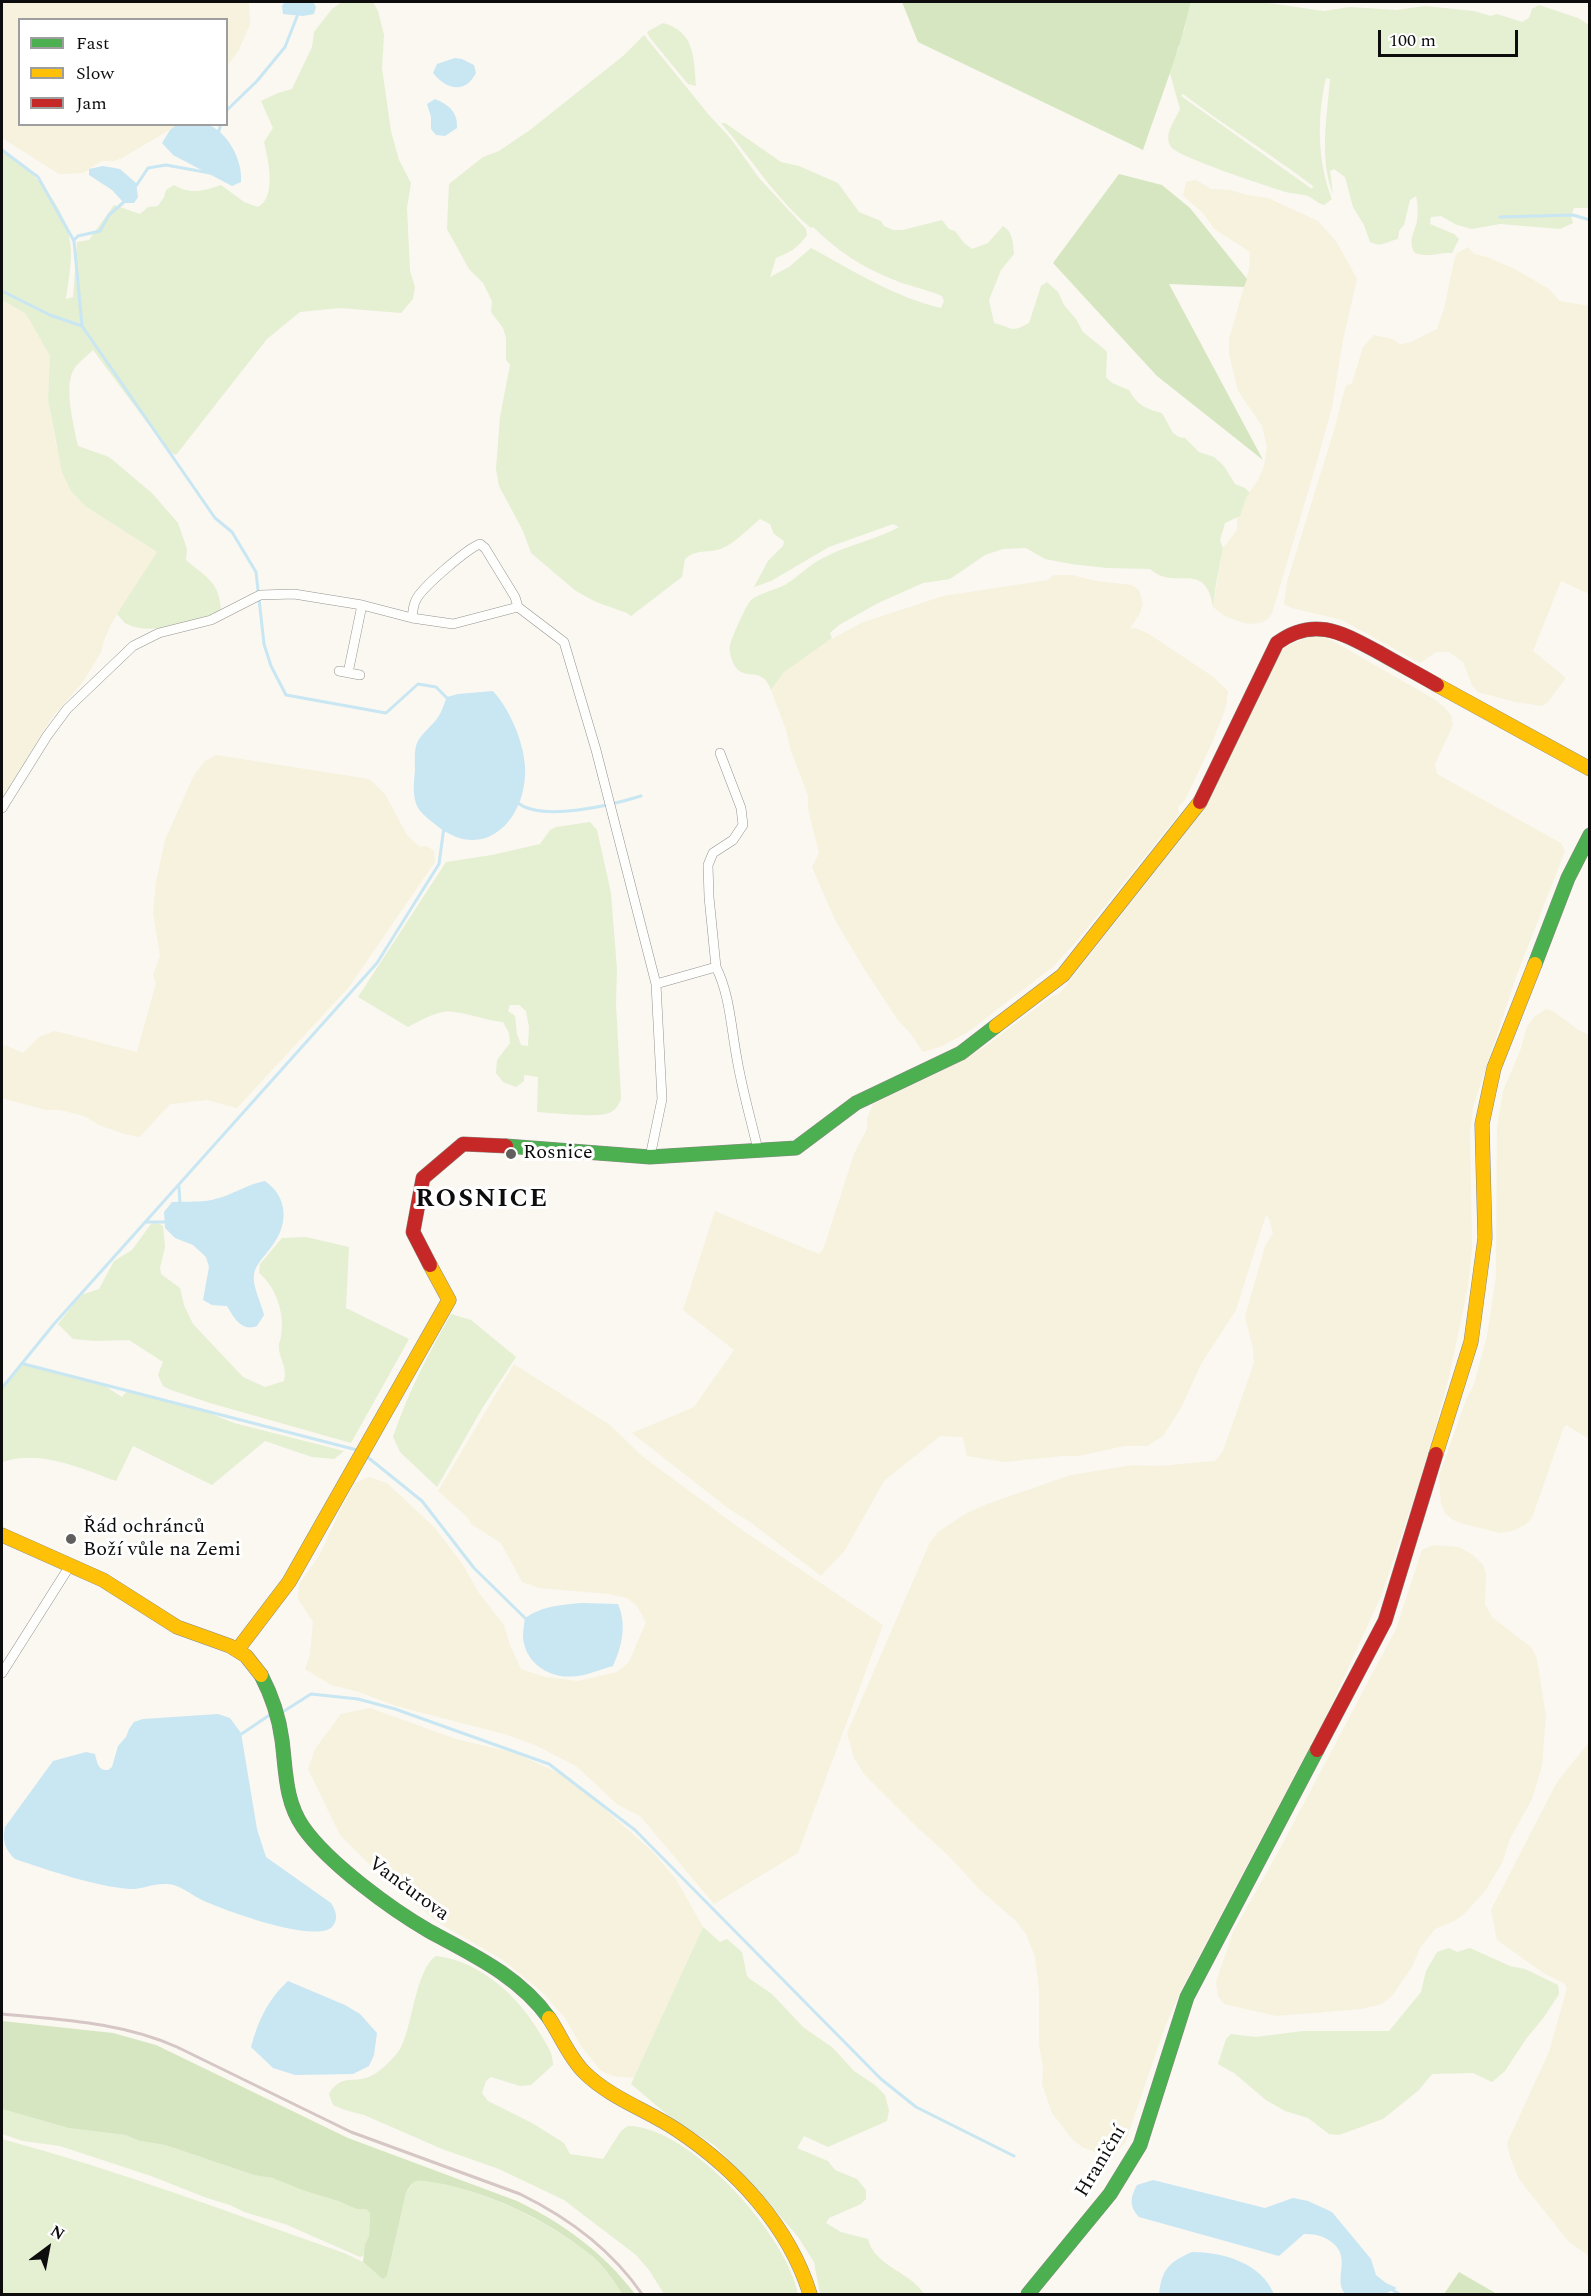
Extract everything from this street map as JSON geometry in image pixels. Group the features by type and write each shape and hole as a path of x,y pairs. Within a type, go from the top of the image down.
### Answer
{"street":[{"path":"412,618 416,598 442,571 473,546 480,544 486,548 515,597 518,607 564,642 596,750 656,984 662,1099 650,1157"},
{"path":"2,808 47,736 67,710 133,646 159,633 211,620 260,595 294,594 362,604 412,618 453,624 518,607"},
{"path":"360,675 344,672 362,604"},
{"path":"238,1649 289,1581 449,1300 413,1232 423,1178 463,1144 495,1144 650,1157 796,1148 856,1103 961,1053 1063,975 1202,800 1277,643 1290,632 1305,628 1341,632 1590,769"},
{"path":"720,753 741,808 743,825 733,840 713,852 708,865 709,897 716,967 727,998 737,1061 758,1150"},
{"name":"Hraniční","path":"1028,2295 1110,2194 1140,2145 1187,1997 1385,1622 1471,1341 1485,1238 1482,1124 1494,1068 1568,878 1590,836"},
{"path":"656,984 716,967"},
{"name":"Vančurova","path":"2,1535 71,1564 180,1629 238,1649 259,1671 271,1697 281,1734 288,1795 295,1814 312,1839 390,1906 510,1978 542,2009 556,2028 575,2062 586,2074 626,2101 678,2131 721,2164 762,2207 794,2250 805,2275 810,2295"},
{"path":"2,1673 71,1564"}],"shaded area":[{"path":"2,2 249,2 250,24 239,50 228,65 228,18 18,18 18,126 176,126 122,158 102,161 83,173 59,174 2,138"},
{"path":"1196,180 1211,189 1230,190 1268,198 1318,221 1336,241 1357,279 1343,340 1332,407 1316,465 1272,613 1267,620 1259,623 1248,624 1235,620 1223,615 1213,607 1223,548 1237,530 1237,518 1264,466 1267,447 1262,426 1238,391 1229,354 1229,339 1249,269 1250,252 1214,229 1203,213 1183,196 1186,182"},
{"path":"1468,247 1474,254 1515,269 1549,289 1560,301 1589,306 1589,594 1561,581 1533,651 1566,678 1548,702 1542,706 1515,702 1478,692 1472,685 1463,662 1449,652 1436,652 1420,663 1342,620 1284,604 1287,582 1342,399 1346,386 1352,383 1363,347 1374,335 1392,339 1400,344 1409,343 1437,329 1457,253"},
{"path":"2,300 26,314 50,356 48,400 56,445 71,491 85,506 157,552 111,624 101,652 83,682 53,716 2,799"},
{"path":"1054,575 1072,575 1096,581 1132,585 1139,590 1143,603 1130,629 1135,628 1149,634 1212,676 1228,691 1226,707 1213,741 1185,800 1178,807 1179,814 1080,937 1055,965 968,1032 940,1047 923,1052 897,1019 863,967 835,920 812,867 819,853 808,809 808,796 771,690 784,672 813,649 861,623 943,596 1048,580"},
{"path":"1314,635 1326,637 1444,707 1451,715 1453,725 1435,764 1437,774 1561,843 1565,851 1516,977 1473,1107 1470,1131 1472,1248 1468,1287 1449,1377 1433,1436 1382,1594 1328,1712 1182,1988 1165,2027 1125,2143 1110,2158 1082,2147 1072,2139 1052,2113 1042,2084 1039,1990 1035,1957 1026,1934 1015,1920 979,1889 950,1857 864,1774 854,1758 847,1733 930,1542 938,1532 965,1514 987,1504 1071,1475 1133,1465 1158,1466 1215,1461 1223,1451 1254,1363 1253,1348 1245,1317 1265,1246 1273,1233 1269,1218 1266,1215 1236,1310 1201,1364 1181,1408 1163,1436 1147,1446 1124,1446 1079,1456 1005,1462 967,1456 963,1437 940,1436 884,1481 845,1550 821,1576 750,1522 729,1509 632,1433 694,1407 734,1350 683,1310 715,1211 819,1254 823,1250 854,1154 867,1129 867,1119 873,1104 954,1065 983,1048 1052,996 1059,994 1204,809 1279,654 1286,646"},
{"path":"216,755 369,779 385,794 407,835 420,847 427,846 434,851 435,862 349,987 237,1108 207,1100 170,1104 140,1137 101,1126 84,1116 60,1110 46,1110 2,1098 2,1044 23,1053 39,1037 55,1031 137,1052 156,983 153,975 160,956 153,913 156,882 165,840 194,775 205,761"},
{"path":"1546,1009 1553,1011 1589,1035 1589,1439 1566,1425 1532,1518 1525,1525 1500,1533 1453,1520 1445,1513 1441,1504 1439,1476 1474,1384 1487,1336 1496,1276 1497,1128 1503,1091 1520,1051 1527,1027 1534,1017"},
{"path":"514,1364 610,1425 642,1456 742,1530 883,1625 798,1853 714,1904 640,1816 618,1805 576,1766 535,1745 504,1734 396,1706 359,1692 331,1685 305,1669 310,1655 313,1622 298,1599 299,1584 319,1556 355,1483 369,1477 387,1483 435,1528 463,1565 479,1593 504,1625 521,1669 545,1677 578,1681 617,1672 629,1662 646,1622 636,1605 627,1598 609,1594 539,1588 522,1582 501,1543 471,1524 468,1518 438,1491"},
{"path":"1433,1545 1459,1547 1473,1555 1483,1565 1486,1574 1485,1605 1492,1617 1532,1648 1537,1659 1546,1716 1542,1766 1532,1799 1510,1839 1502,1863 1485,1891 1464,1914 1435,1929 1420,1948 1412,1967 1392,1996 1382,2004 1361,2009 1276,2016 1224,2004 1218,1996 1216,1982 1233,1932 1396,1629 1422,1550"},
{"path":"370,1708 456,1739 515,1753 570,1778 653,1852 676,1879 703,1927 634,2078 613,2076 601,2071 581,2046 565,2018 544,1994 503,1960 439,1923 380,1875 340,1835 308,1769 315,1749 341,1714"},
{"path":"1589,1742 1589,2256 1569,2242 1519,2179 1507,2143 1549,2052 1567,1988 1564,1983 1545,1974 1497,1940 1491,1910 1557,1782"}],"green space":[{"path":"342,2 373,2 378,11 384,35 382,68 391,131 399,160 411,183 407,208 410,271 415,287 413,299 401,313 340,308 300,312 267,339 176,455 169,452 93,350 77,365 70,378 69,387 78,446 109,457 152,493 178,523 187,549 186,560 211,582 220,602 221,612 200,619 161,628 137,628 126,623 117,614 157,552 85,506 71,491 62,472 48,400 50,356 26,314 2,300 2,149 38,180 58,207 65,222 71,253 66,299 73,297 77,242 89,240 114,205 140,214 148,207 158,206 166,190 174,185 186,190 197,191 221,185 244,202 258,207 264,202 268,195 270,177 264,142 273,128 261,101 292,89 312,47 314,32 332,9"},
{"path":"902,2 1191,2 1175,58 1143,150 918,42"},
{"path":"1191,2 1261,2 1324,11 1350,7 1396,10 1425,6 1474,11 1491,16 1497,14 1522,22 1529,18 1532,9 1539,5 1578,18 1589,25 1589,208 1574,208 1571,216 1573,223 1560,229 1500,224 1472,229 1457,225 1441,216 1431,217 1430,224 1454,234 1459,239 1452,253 1425,255 1415,253 1412,245 1417,218 1416,196 1410,200 1398,239 1374,244 1370,242 1364,225 1353,207 1345,177 1334,169 1330,171 1333,194 1329,180 1325,138 1330,79 1326,78 1320,123 1323,170 1332,199 1324,205 1308,196 1276,189 1190,158 1171,147 1169,132 1180,109 1169,70 1184,30","holes":["1183,94 1297,174 1313,186 1312,189 1181,96"]},
{"path":"663,23 674,27 687,39 693,56 696,86 688,84 650,38 647,32"},
{"path":"644,35 731,139 759,178 806,229 807,235 801,243 776,258 770,277 789,267 811,248 907,297 941,308 944,301 942,296 898,281 860,264 813,227 811,228 786,204 721,123 725,123 781,162 799,166 838,183 859,212 881,221 884,226 893,230 903,230 942,220 972,249 988,243 1003,226 1009,231 1014,254 1001,270 989,300 994,323 1014,329 1029,323 1041,286 1047,282 1058,292 1064,305 1083,332 1107,352 1106,377 1112,383 1129,390 1142,406 1162,413 1173,433 1185,438 1199,452 1214,457 1224,466 1235,484 1250,493 1240,516 1225,523 1220,540 1223,548 1213,607 1209,592 1203,584 1196,580 1169,578 1150,569 1071,564 1045,559 1026,548 1003,549 985,555 950,579 923,583 878,603 839,625 830,633 832,638 784,672 771,690 762,677 740,672 730,654 733,637 751,600 785,585 823,558 899,527 893,524 829,547 771,581 754,587 768,561 783,546 784,541 774,534 770,524 760,519 725,547 690,555 685,559 682,577 631,616 576,591 531,553 523,531 499,486 496,469 500,417 510,365 506,360 506,338 503,328 491,312 492,301 483,283 469,269 447,229 449,184 483,157 499,151 530,130 623,56"},
{"path":"1119,174 1162,185 1190,208 1247,279 1244,287 1169,284 1263,460 1157,376 1053,263"},
{"path":"590,822 597,830 611,893 617,969 616,1003 621,1098 615,1109 609,1113 574,1115 537,1112 538,1077 524,1075 524,1081 516,1087 503,1082 496,1073 497,1060 510,1043 509,1033 503,1022 443,1012 408,1027 358,997 446,862 540,844 550,830","holes":["510,1005 519,1005 526,1011 529,1027 528,1046 521,1045 515,1016 508,1011"]},
{"path":"156,1222 163,1226 165,1247 160,1268 161,1274 180,1288 184,1305 193,1324 243,1377 265,1387 284,1381 285,1370 279,1350 282,1318 278,1301 270,1286 259,1273 260,1264 282,1238 306,1237 349,1247 346,1308 409,1339 351,1443 171,1390 163,1386 158,1375 163,1362 129,1340 73,1339 58,1324 81,1295 99,1289 114,1261 132,1250 151,1224"},
{"path":"451,1314 471,1320 516,1357 483,1407 437,1487 400,1452 393,1437 419,1374"},
{"path":"23,1363 105,1386 122,1397 126,1392 143,1394 207,1412 234,1423 344,1451 334,1459 312,1457 265,1441 212,1485 133,1446 116,1481 74,1466 45,1459 16,1459 2,1462 2,1387"},
{"path":"703,1927 720,1942 727,1939 742,1952 747,1976 750,1979 772,1994 803,2027 833,2048 854,2071 885,2095 889,2110 887,2121 828,2147 804,2136 797,2148 828,2161 835,2170 857,2179 866,2190 866,2199 861,2204 829,2218 826,2223 841,2232 868,2239 877,2256 911,2280 924,2294 820,2294 814,2262 798,2237 752,2183 714,2145 670,2117 631,2084"},
{"path":"1449,1948 1457,1952 1470,1948 1510,1966 1525,1969 1558,1985 1559,1994 1544,2017 1505,2071 1492,2082 1473,2073 1432,2074 1419,2090 1383,2119 1339,2135 1329,2134 1308,2118 1285,2111 1266,2100 1234,2073 1218,2064 1226,2039 1231,2034 1256,2037 1303,2031 1389,2031 1421,1992 1426,1971 1437,1952"},
{"path":"436,1956 468,1965 497,1983 522,2007 551,2053 553,2065 531,2085 520,2086 491,2077 486,2081 482,2093 488,2101 532,2123 564,2143 570,2154 603,2159 621,2131 628,2126 653,2131 679,2144 706,2164 756,2216 776,2244 790,2270 798,2294 664,2294 649,2270 636,2255 564,2200 499,2169 442,2149 364,2115 333,2105 329,2094 334,2087 344,2081 373,2075 388,2064 400,2049 423,1973"},
{"path":"2,2021 113,2033 156,2045 348,2138 517,2201 582,2240 610,2265 635,2294 622,2294 607,2272 592,2256 535,2218 477,2193 423,2181 414,2182 406,2193 387,2276 383,2279 363,2262 365,2245 369,2236 370,2213 366,2209 356,2209 273,2178 254,2175 165,2145 140,2141 125,2135 68,2128 2,2109"},
{"path":"2,2109 68,2128 125,2135 140,2141 165,2145 254,2175 273,2177 356,2209 366,2209 370,2213 369,2236 363,2256 360,2257 285,2224 244,2212 151,2176 60,2146 23,2141 2,2134"},
{"path":"2,2139 131,2178 344,2253 363,2262 383,2278 387,2276 406,2193 414,2182 423,2181 457,2188 516,2209 571,2240 598,2261 622,2294 2,2294"},
{"path":"1459,2272 1497,2294 1444,2294"}],"water":[{"path":"285,2 313,2 316,7 314,14 303,16 283,14 282,6"},
{"path":"455,58 474,65 476,73 472,80 461,87 444,83 433,73 437,64"},
{"path":"435,99 448,107 456,118 457,128 445,136 436,135 431,129 431,117 427,104"},
{"path":"175,126 211,126 218,130 234,150 240,166 241,182 232,186 173,155 162,143"},
{"path":"103,166 120,169 136,183 138,197 134,203 124,203 112,190 89,175 89,169"},
{"path":"493,691 510,716 518,736 524,756 524,785 519,803 511,818 500,830 486,838 471,840 454,836 436,825 418,809 414,793 415,749 419,739 440,714 447,697"},
{"path":"265,1181 273,1187 282,1203 283,1220 278,1238 259,1263 254,1274 255,1289 264,1315 257,1326 247,1327 236,1319 227,1306 212,1305 203,1300 209,1267 206,1257 193,1245 175,1238 165,1228 164,1212 172,1202 210,1200"},
{"path":"618,1604 623,1628 619,1651 613,1666 577,1676 567,1677 549,1673 534,1662 525,1647 523,1637 525,1618 559,1605"},
{"path":"218,1714 230,1718 241,1733 257,1829 266,1857 331,1903 336,1915 336,1921 332,1927 322,1931 288,1928 227,1910 171,1884 131,1889 117,1888 15,1859 9,1852 4,1840 5,1827 53,1761 86,1752 95,1754 100,1767 108,1770 112,1767 118,1746 134,1722 143,1719"},
{"path":"288,1981 345,2005 360,2014 377,2033 374,2055 369,2066 353,2074 295,2075 273,2068 251,2047 265,2011"},
{"path":"1153,2180 1265,2208 1293,2198 1308,2201 1332,2212 1371,2259 1376,2275 1397,2288 1385,2294 1345,2294 1341,2280 1340,2252 1335,2245 1319,2236 1304,2234 1279,2256 1139,2217 1132,2206 1133,2194 1137,2185"},
{"path":"1192,2252 1216,2254 1240,2261 1260,2274 1274,2294 1159,2294 1162,2278 1168,2267"}],"waterway":[{"path":"228,109 257,81 285,47 298,14"},
{"path":"218,134 220,126"},
{"path":"2,150 38,177 74,241 82,326 215,518 232,532 256,572 264,644 271,666 286,695 386,713 418,684 436,687 448,699"},
{"path":"136,186 148,168 166,165 210,173"},
{"path":"74,240 78,236 100,231 109,215 125,201"},
{"path":"1500,217 1573,215 1590,220"},
{"path":"2,291 50,315 82,326"},
{"path":"518,803 529,809 560,812 613,804 641,796"},
{"path":"2,1388 54,1324 377,963 439,864 444,827"},
{"path":"179,1187 180,1204"},
{"path":"146,1222 167,1222"},
{"path":"24,1364 357,1450"},
{"path":"365,1455 422,1501 474,1568 525,1618"},
{"path":"281,1713 311,1694 358,1699 395,1709 549,1764 635,1830 881,2079 916,2107 1014,2156"},
{"path":"240,1735 271,1714"},
{"path":"1391,2289 1399,2294"}],"railway":[{"path":"2,2014 91,2023 156,2039 177,2047 351,2132 520,2194 555,2213 588,2236 617,2263 642,2294"}],"traffic: fast":[{"path":"1535,964 1568,878 1590,835"},
{"path":"506,1146 650,1157 796,1148 856,1103 961,1053 996,1026"},
{"path":"261,1675 272,1699 279,1723 287,1785 293,1807 303,1827 314,1841 344,1870 397,1911 509,1978 524,1990 549,2018"},
{"path":"1028,2294 1110,2194 1140,2145 1187,1997 1317,1750"}],"traffic: slow":[{"path":"1437,685 1590,769"},
{"path":"996,1026 1063,975 1200,802"},
{"path":"1436,1454 1471,1342 1485,1238 1482,1124 1494,1068 1535,964"},
{"path":"238,1649 289,1582 449,1300 430,1265"},
{"path":"2,1535 103,1580 177,1627 230,1646 246,1656 261,1675"},
{"path":"549,2018 574,2060 594,2081 699,2145 758,2201 789,2245 810,2294"}],"traffic: jam":[{"path":"1200,802 1277,643 1291,635 1304,630 1317,629 1342,634 1437,685"},
{"path":"430,1265 413,1232 423,1178 463,1144 506,1146"},
{"path":"1317,1750 1385,1621 1436,1454"}],"place":[{"name":"Rosnice","path":"511,1154"},
{"name":"Řád ochránců Boží vůle na Zemi","path":"71,1539"}],"district":[{"name":"ROSNICE","path":"482,1201"}]}
